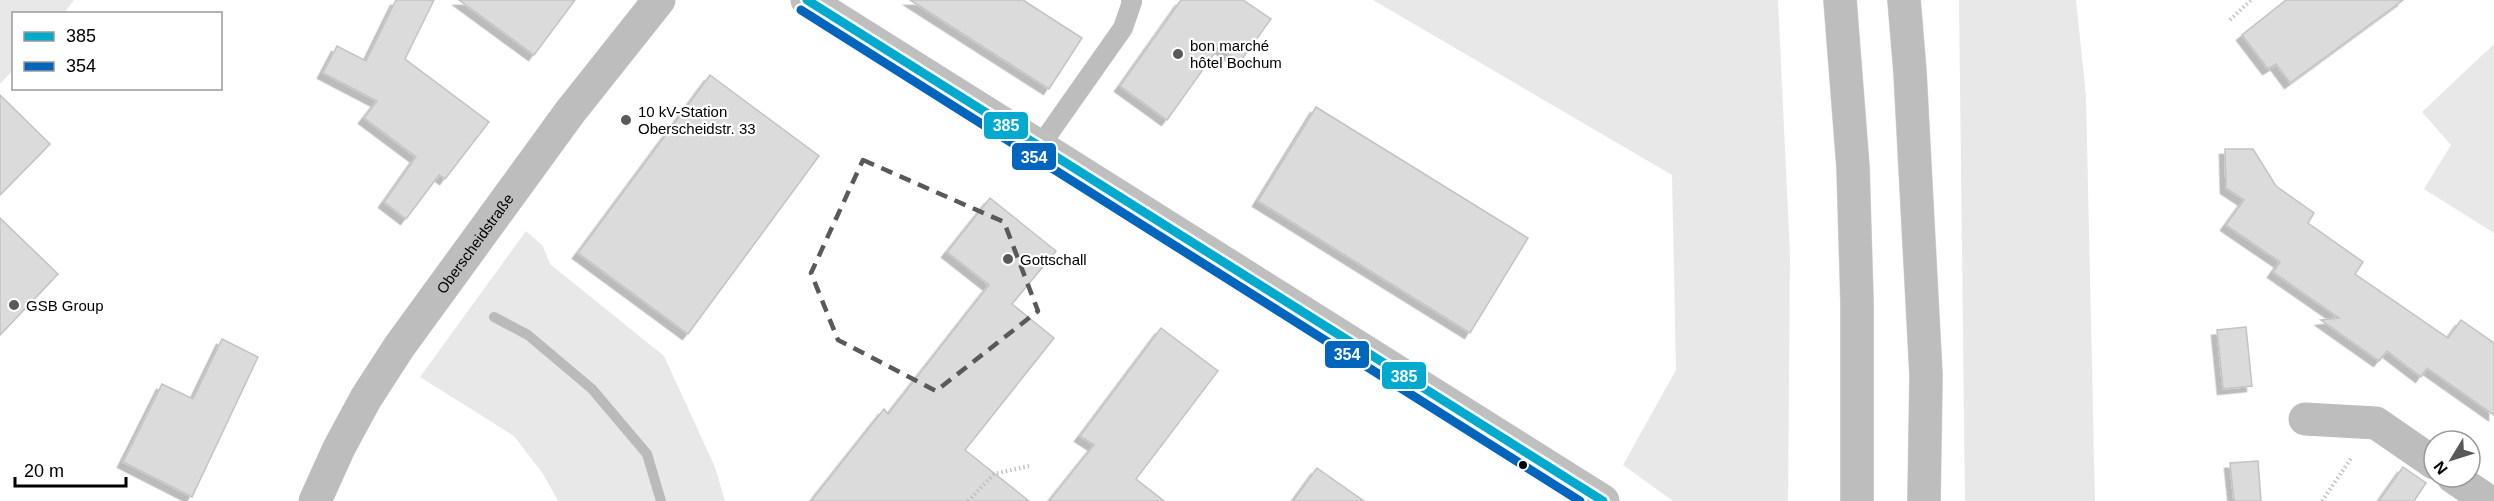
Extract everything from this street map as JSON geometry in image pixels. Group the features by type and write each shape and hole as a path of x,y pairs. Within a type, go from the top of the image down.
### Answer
{"main road":[{"name":"Oberscheidstraße","path":"315,501 339,448 366,398 399,347 563,122 659,0"},
{"path":"1840,0 1853,167 1857,302 1857,501"},
{"path":"1904,0 1926,375 1924,501"},
{"path":"2306,419 2376,423 2422,455"},
{"path":"2470,489 2488,501"}],"street":[{"path":"816,2 1603,501"}],"lane":[{"path":"1040,146 1123,28 1131,0"}],"path":[{"path":"2230,20 2251,0"},
{"path":"2322,501 2376,423"},
{"path":"968,501 994,474 1029,466"}],"highlighted area":[{"path":"863,160 1004,222 1038,311 936,391 838,340 811,273"}],"shaded area":[{"path":"0,0 74,0 65,12 12,12 12,71 0,84"},
{"path":"1373,0 1778,0 1790,255 1788,501 1673,501 1623,465 1676,370 1672,175"},
{"path":"1959,0 2076,0 2086,96 2095,501 1965,501"},
{"path":"2494,44 2494,233 2424,189 2451,145 2422,112"},
{"path":"526,231 543,246 550,264 664,356 715,467 725,501 558,501 543,474 514,436 420,377"}],"building":[{"path":"396,0 434,0 405,59 489,122 445,179 439,175 406,219 384,202 416,157 364,118 377,101 323,73 337,46 366,61"},
{"path":"459,0 575,0 534,55"},
{"path":"910,0 1023,0 1082,38 1049,89"},
{"name":"bon marché hôtel Bochum","path":"1181,0 1243,0 1271,19 1240,62 1219,47 1167,120 1120,86"},
{"path":"2286,0 2403,0 2290,83 2276,64 2268,69 2242,35"},
{"path":"710,75 819,156 688,334 578,253"},
{"path":"0,95 50,144 0,195"},
{"path":"1316,107 1528,238 1470,333 1258,201"},
{"path":"2225,149 2253,149 2276,186 2314,213 2308,223 2363,262 2355,274 2448,338 2461,320 2494,343 2494,415 2427,368 2421,377 2387,351 2379,361 2321,320 2339,318 2273,272 2280,262 2226,225 2244,200 2226,188"},
{"path":"990,198 1056,251 1012,304 1054,338 965,450 1029,501 811,501 884,409 888,414 989,285 947,252"},
{"name":"GSB Group","path":"0,218 58,274 0,335"},
{"path":"2246,327 2252,386 2223,389 2217,330"},
{"path":"1161,328 1218,371 1136,479 1164,501 1049,501 1094,445 1080,436"},
{"path":"222,339 258,357 192,497 123,462 162,384 193,399"},
{"path":"2258,461 2261,501 2234,501 2230,463"},
{"path":"2403,467 2422,480 2422,489 2414,501 2379,501"},
{"path":"1317,468 1364,501 1293,501"}],"waterway":[{"path":"494,317 528,335 592,389 647,454 661,501"}],"transit line":[{"name":"385","path":"807,0 1603,501"},
{"name":"354","path":"801,10 1580,501"}],"place":[{"name":"bon marché hôtel Bochum","path":"1178,54"},
{"name":"10 kV-Station Oberscheidstr. 33","path":"626,120"},
{"name":"Gottschall","path":"1008,259"},
{"name":"GSB Group","path":"14,305"}]}
